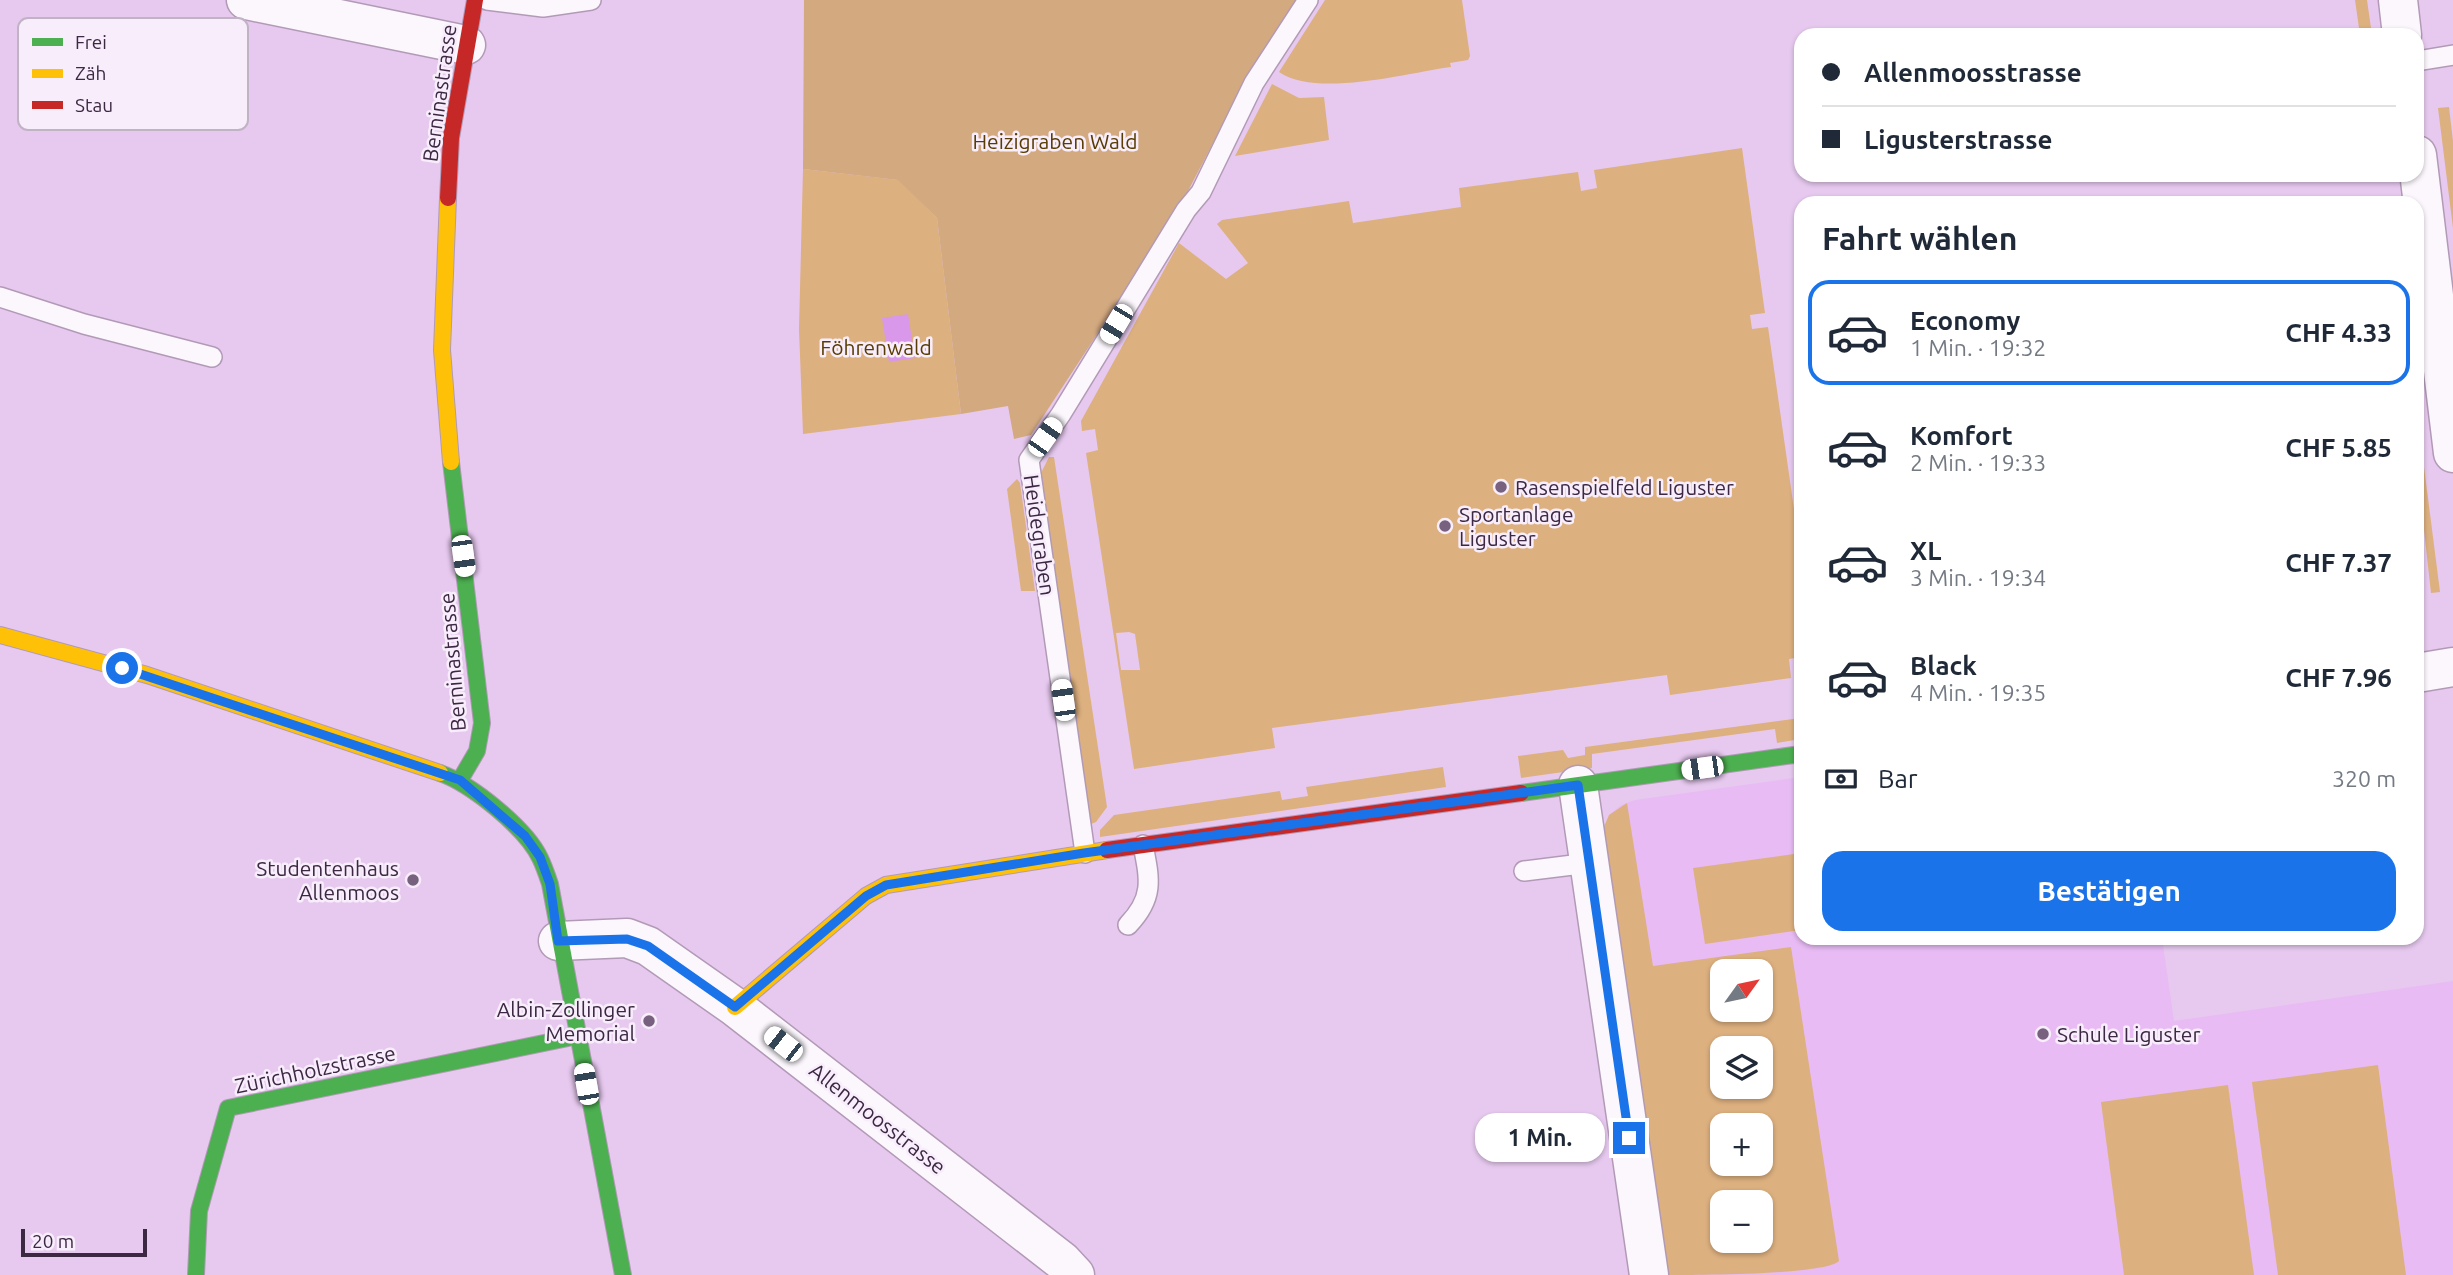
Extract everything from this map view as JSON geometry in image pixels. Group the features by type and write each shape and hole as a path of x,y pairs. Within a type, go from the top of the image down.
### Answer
{"street":[{"path":"246,0 466,45"},
{"name":"Berninastrasse","path":"460,780 477,751 482,723 453,488 442,350 451,138 475,0"},
{"path":"2398,0 2401,28"},
{"path":"2424,245 2449,389 2453,453"},
{"path":"0,635 147,675 460,780 525,836 540,857 550,884 558,941 623,1275"},
{"path":"2424,672 2453,667"},
{"path":"735,1007 866,896 886,885 1084,853 1794,755"},
{"path":"1578,785 1650,1275"},
{"name":"Allenmoosstrasse","path":"558,941 627,939 648,946 735,1007 1062,1261 1075,1275"},
{"name":"Zürichholzstrasse","path":"196,1275 194,1255 201,1194 228,1108 578,1036"}],"lane":[{"path":"487,0 543,7 591,0"},
{"name":"Heidegraben","path":"1084,853 1029,460 1061,414 1186,210 1201,192 1254,83 1308,0"},
{"path":"2424,60 2453,55"},
{"path":"0,297 84,324 212,358"},
{"path":"1128,925 1140,913 1149,893 1143,845"},
{"path":"1524,871 1589,863"}],"shaded area":[{"path":"908,314 915,358 889,362 882,318"},
{"name":"Schule Liguster","path":"1794,778 1794,945 2163,945 2174,1021 2453,981 2453,1275 1666,1275 1609,815 1621,805 1635,800"}],"green space":[{"name":"Heizigraben Wald","path":"804,0 1297,0 1246,80 1176,214 1031,435 1014,439 1008,406 961,414 937,218 898,180 803,169"},
{"path":"1325,0 1462,0 1470,56 1468,60 1450,63 1451,67 1362,82 1316,83 1295,79 1279,72"},
{"path":"2355,0 2367,0 2371,28 2359,28"},
{"path":"1272,84 1299,98 1324,97 1329,140 1235,156"},
{"path":"2449,107 2453,141 2453,228 2438,108"},
{"name":"Sportanlage Liguster","path":"1742,148 1765,313 1750,315 1752,329 1768,327 1794,509 1794,658 1789,659 1791,678 1670,695 1667,675 1272,728 1275,748 1134,769 1086,453 1098,450 1095,429 1082,431 1081,421 1179,243 1226,279 1248,263 1217,224 1222,220 1349,201 1353,223 1461,207 1459,188 1578,172 1581,191 1597,188 1594,170","holes":["1116,633 1135,634 1140,670 1121,670"]},
{"name":"Föhrenwald","path":"803,169 899,180 937,218 961,414 803,434 799,329"},
{"path":"1049,457 1054,457 1107,807 1096,822 1091,824 1038,479"},
{"path":"2424,467 2440,592 2431,593 2424,530"},
{"path":"1017,479 1020,483 1035,591 1021,591 1007,489"},
{"path":"1794,719 1794,740 1777,743 1775,729 1592,754 1592,768 1521,778 1518,756 1563,750 1568,758 1585,755 1585,747"},
{"path":"1443,767 1446,787 1100,837 1100,830 1114,815 1280,791 1282,800 1308,796 1306,787"},
{"path":"1627,803 1653,966 1791,947 1839,1261 1829,1266 1786,1272 1666,1275 1603,829 1609,815"},
{"path":"1794,854 1794,931 1705,944 1693,868"},
{"path":"2378,1065 2406,1275 2278,1275 2252,1082"},
{"path":"2228,1085 2254,1275 2124,1275 2101,1102"}],"traffic: fast":[{"path":"451,462 482,723 477,751 460,780"},
{"path":"1521,793 1794,755"},
{"path":"440,773 482,797 523,834 540,858 550,884 623,1275"},
{"path":"196,1275 199,1211 228,1108 578,1036"}],"traffic: slow":[{"path":"448,198 442,350 451,462"},
{"path":"0,635 147,675 440,773"},
{"path":"735,1007 866,896 886,885 1107,850"}],"traffic: jam":[{"path":"448,198 451,138 475,0"},
{"path":"1107,850 1521,793"}],"place":[{"name":"Rasenspielfeld Liguster","path":"1501,487"},
{"name":"Sportanlage Liguster","path":"1445,526"},
{"name":"Studentenhaus Allenmoos","path":"413,880"},
{"name":"Albin-Zollinger Memorial","path":"649,1021"},
{"name":"Schule Liguster","path":"2043,1034"}],"route":[{"path":"122,668 460,780 525,836 540,857 550,884 558,941 627,939 648,946 735,1007 866,896 886,885 1084,853 1578,785 1629,1138"}]}
